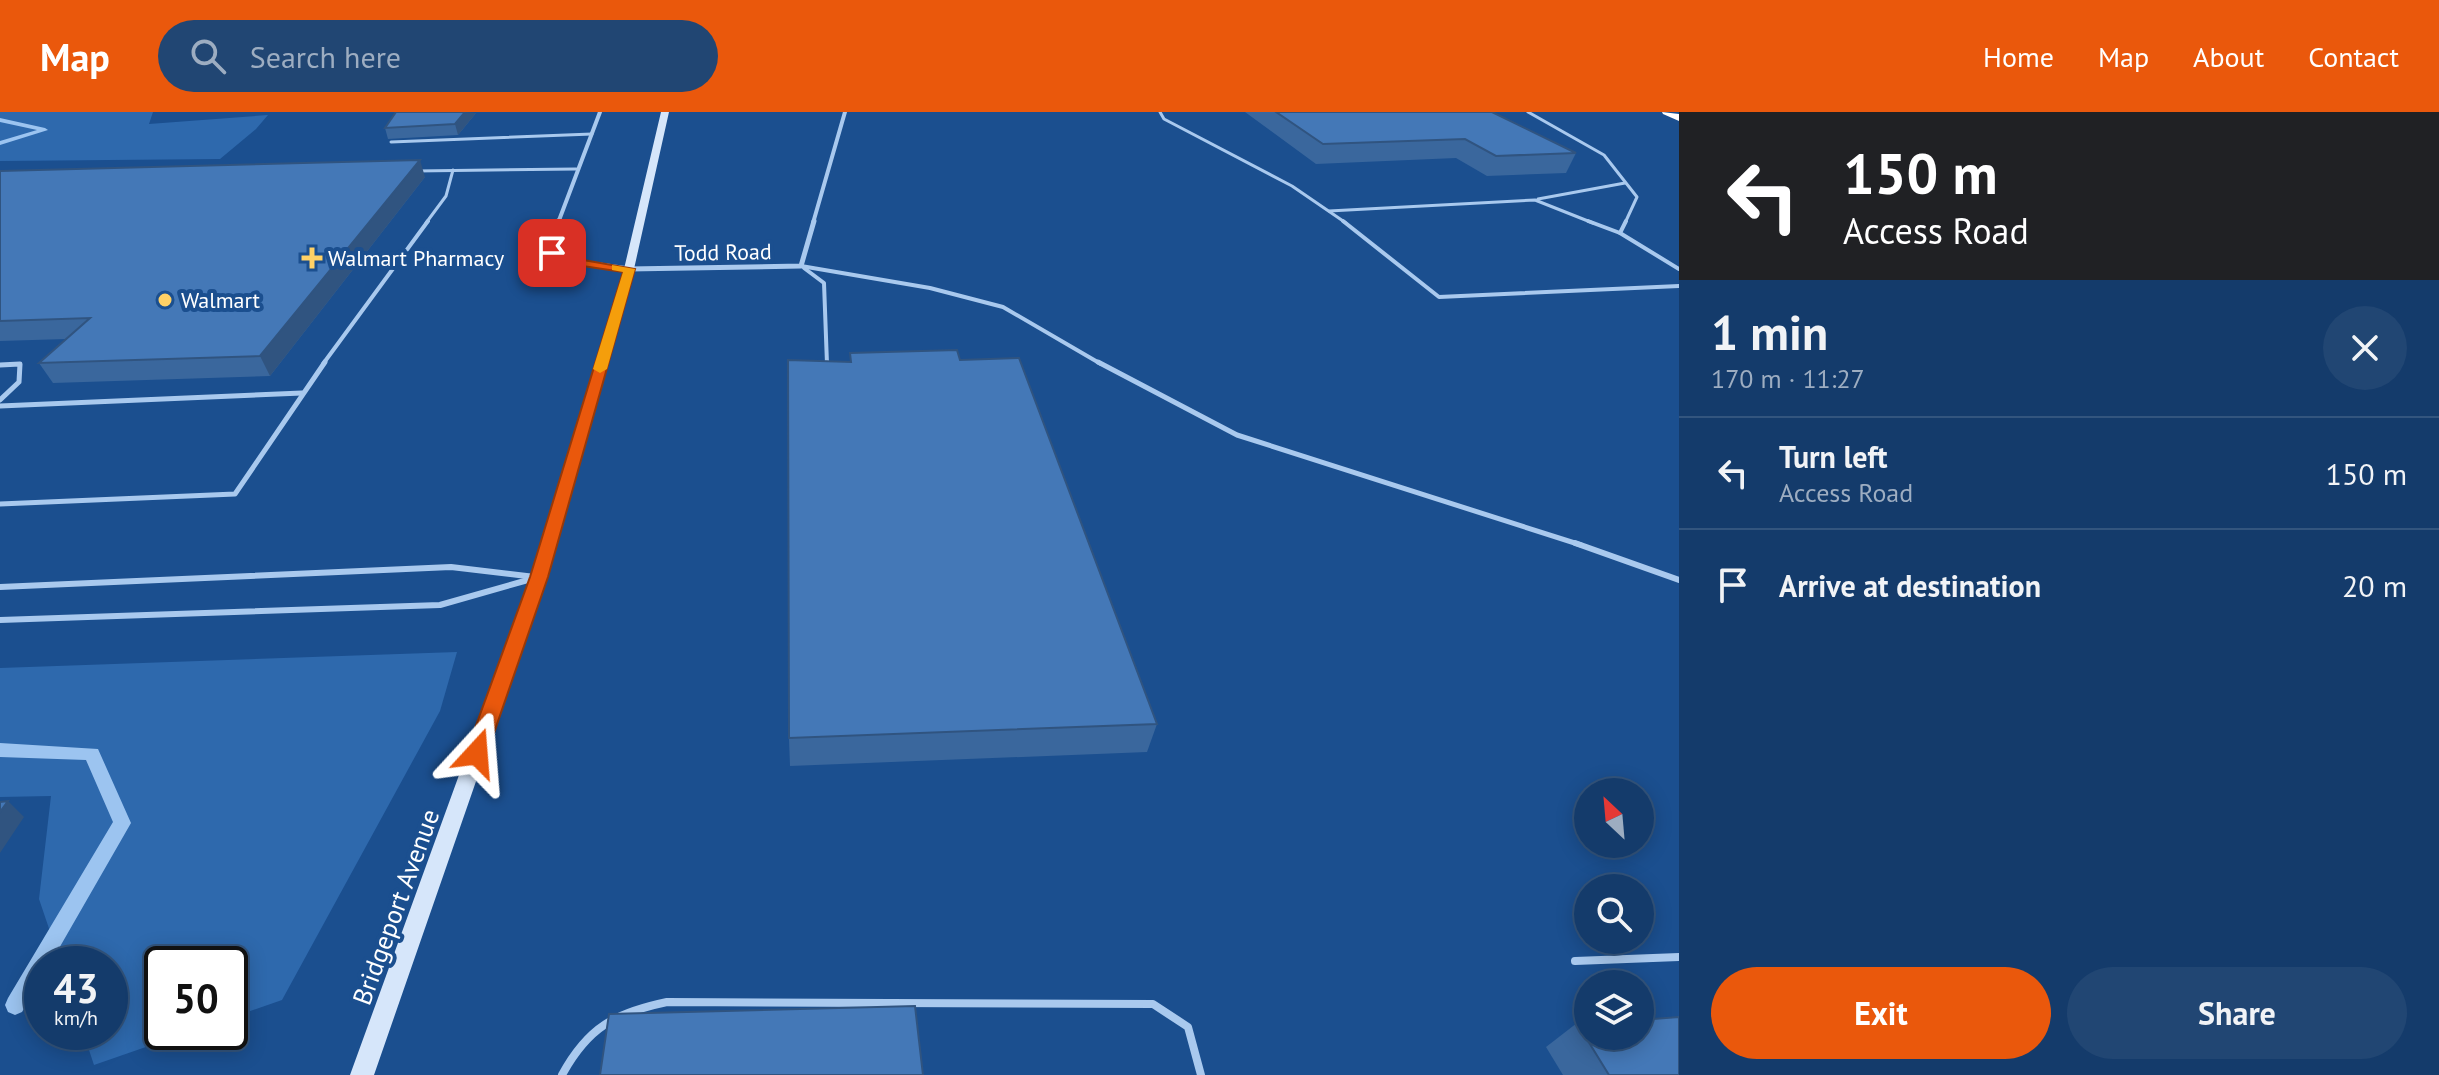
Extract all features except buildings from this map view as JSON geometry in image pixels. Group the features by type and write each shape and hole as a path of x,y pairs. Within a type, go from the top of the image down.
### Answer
{"highway":[{"path":"1667,112 1679,118"}],"main road":[{"name":"Bridgeport Avenue","path":"362,1075 539,577 629,269 665,112"}],"street":[{"path":"576,169 600,112"},
{"name":"Todd Road","path":"576,169 549,245 552,253 563,260 629,269 801,266 845,112"}],"lane":[{"path":"1160,112 1164,119 1292,186 1439,297 1679,286"},
{"path":"1528,112 1604,155 1637,197 1620,233"},
{"path":"391,142 592,134"},
{"path":"412,171 576,169"},
{"path":"0,504 235,494 302,393 446,196 453,170"},
{"path":"1329,211 1535,200 1626,183"},
{"path":"1535,200 1620,233 1679,269"},
{"path":"801,266 824,283 828,377"},
{"path":"801,266 930,288 1003,307 1142,387 1237,435 1505,519 1679,580"},
{"path":"0,365 20,364 19,382 0,400"},
{"path":"0,406 302,393"},
{"path":"0,587 451,567 539,577"},
{"path":"0,620 440,605 539,577"},
{"path":"1575,961 1679,957"},
{"path":"562,1075 574,1049 602,1023 634,1008 667,1002 1153,1004 1188,1027 1201,1075"}],"shaded area":[{"path":"0,112 153,112 149,124 268,115 220,159 0,161"},
{"path":"457,652 440,711 282,1000 248,1012 248,946 144,946 144,1048 94,1065 89,1050 128,1050 128,946 55,946 39,899 51,796 0,797 0,668"}],"waterway":[{"path":"0,120 45,130 0,143"},
{"path":"0,750 92,754 122,823 15,1005"}],"slow traffic":[{"path":"600,369 629,269 616,268"}],"place":[{"name":"Walmart Pharmacy","path":"312,258"},
{"name":"Walmart","path":"165,300"}],"route":[{"path":"477,753 539,577 629,269 563,260 552,253"}]}
